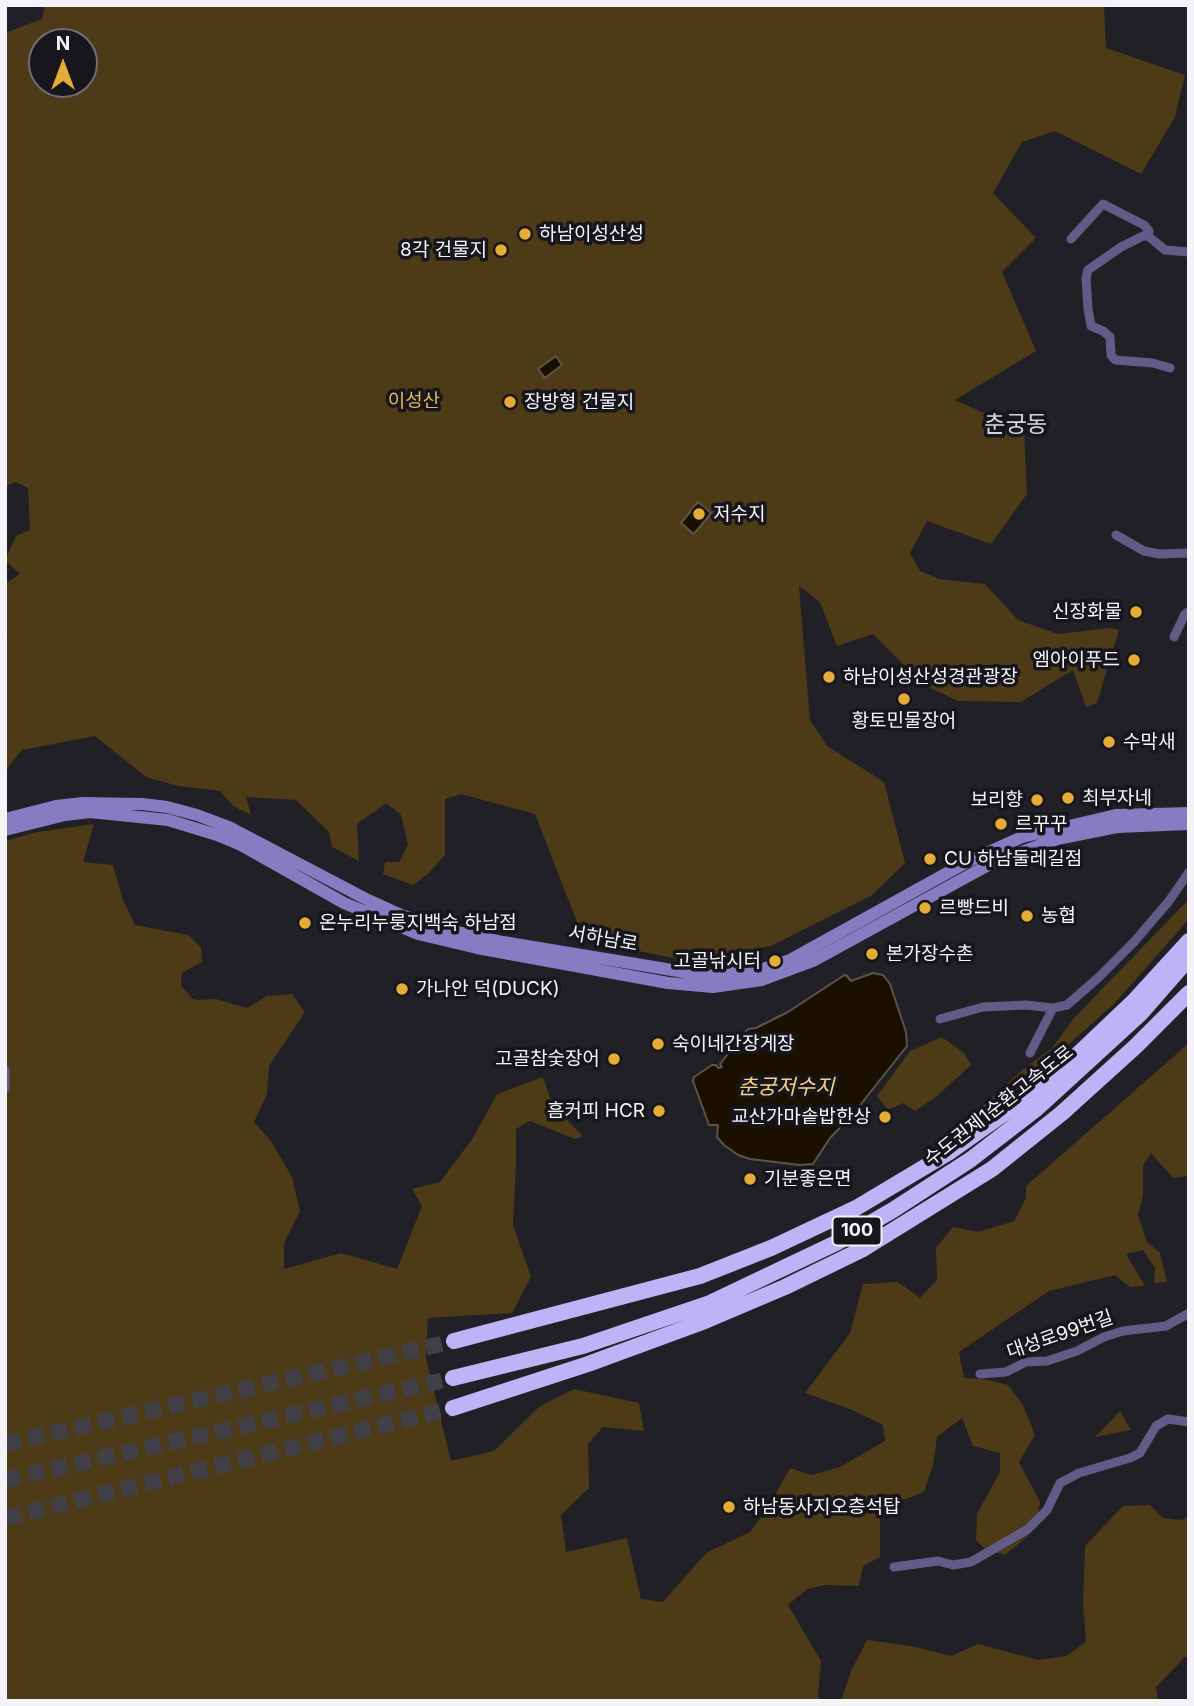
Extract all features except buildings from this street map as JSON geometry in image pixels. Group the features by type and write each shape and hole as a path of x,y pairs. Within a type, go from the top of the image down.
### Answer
{"highway":[{"name":"수도권제1순환고속도로","path":"454,1341 700,1276 771,1248 856,1208 948,1153 1019,1103 1075,1057 1135,1000 1189,941"},
{"name":"수도권제1순환고속도로","path":"453,1378 583,1346 710,1303 774,1274 870,1223 970,1160 1035,1110 1141,1013 1189,958"},
{"name":"100","path":"453,1408 588,1364 705,1321 785,1287 863,1249 992,1169 1062,1113 1136,1046 1189,993"}],"street":[{"path":"1071,239 1103,204 1144,225 1149,231 1148,236"},
{"path":"1148,236 1165,250 1189,252"},
{"path":"1148,236 1133,240 1088,270 1088,309 1091,326 1110,337 1111,355 1115,360 1153,363 1170,368"},
{"path":"1116,535 1144,551 1159,554 1189,553"},
{"path":"1174,637 1189,611"},
{"name":"서하남로","path":"5,820 56,806 83,803 167,807 229,827 368,900 440,928 503,942 708,975 760,970 806,953 959,867 1022,837 1116,815 1189,813"},
{"name":"서하남로","path":"5,830 56,817 90,812 168,820 240,845 344,903 418,934 477,948 668,983 713,987 762,980 813,961 992,863 1057,839 1117,827 1189,824"},
{"path":"940,1019 983,1007 1026,1005 1053,1008 1067,1005 1100,977 1170,901 1189,873"},
{"path":"1030,1053 1053,1008"},
{"path":"5,1070 5,1089"},
{"name":"대성로99번길","path":"980,1374 1006,1372 1026,1362 1048,1361 1123,1331 1166,1326 1189,1313"},
{"path":"894,1567 938,1561 953,1565 971,1562 1028,1529 1047,1510 1060,1483 1079,1473 1140,1453 1157,1426 1168,1419 1189,1422"}],"green space":[{"name":"이성산","path":"45,5 1104,5 1106,48 1185,75 1175,117 1141,174 1055,131 1022,142 993,193 1036,238 1002,272 1036,351 955,400 1024,431 1027,494 991,544 927,521 910,553 920,571 939,579 985,584 1018,620 1058,634 1109,628 1119,630 1097,703 1086,707 1073,670 1021,702 958,701 924,685 873,634 837,646 820,602 799,586 810,720 827,746 884,782 905,863 872,895 771,946 683,960 584,940 535,814 461,794 445,799 445,855 429,873 413,885 383,874 385,862 399,862 408,845 401,815 386,803 357,824 359,861 332,847 329,832 296,800 246,797 251,815 233,806 220,791 178,786 146,777 95,736 22,750 5,771 5,640 8,636 5,633 5,584 20,574 5,560 16,536 30,530 28,488 15,482 5,487 5,33 42,19"},
{"path":"94,824 83,862 113,865 123,900 135,925 188,935 201,947 202,962 182,973 181,986 192,998 216,999 247,1008 267,996 292,994 305,1012 269,1066 267,1094 254,1122 271,1141 292,1177 300,1211 284,1243 284,1269 341,1253 397,1269 422,1206 412,1189 440,1182 473,1138 497,1094 543,1077 553,1106 583,1136 575,1139 530,1121 516,1129 513,1225 531,1277 512,1313 428,1318 426,1358 451,1461 494,1451 540,1406 574,1389 639,1403 644,1431 603,1427 588,1444 589,1488 561,1515 566,1552 627,1538 641,1599 663,1602 706,1553 750,1532 768,1508 790,1468 812,1475 840,1467 885,1441 883,1425 850,1409 805,1393 850,1333 863,1284 898,1282 920,1298 937,1280 936,1248 953,1227 978,1232 1014,1221 1026,1198 1026,1186 1189,1043 1189,1176 1173,1178 1151,1153 1143,1165 1143,1196 1138,1215 1147,1242 1160,1253 1167,1282 1154,1283 1155,1268 1143,1250 1126,1254 1145,1286 1130,1287 1115,1275 1049,1291 959,1352 964,1378 984,1379 1008,1385 1023,1405 1035,1435 1019,1462 1040,1502 1036,1523 1029,1535 1005,1555 985,1549 976,1540 977,1514 1000,1472 1000,1453 973,1446 962,1418 937,1437 933,1465 924,1492 880,1509 880,1557 863,1566 859,1586 825,1585 807,1589 788,1605 821,1661 818,1696 822,1701 5,1701 5,841 37,832"},
{"path":"1189,899 1189,919 1115,1003 1023,1085 975,1123 971,1122 983,1106 1021,1071 1052,1048 1074,1018"},
{"path":"942,1037 964,1053 971,1065 936,1097 915,1111 903,1103 888,1110 877,1096 910,1051"},
{"path":"1120,1411 1131,1430 1095,1437"},
{"path":"1150,1505 1163,1518 1182,1520 1189,1516 1189,1658 1185,1657 1156,1687 1158,1701 841,1701 851,1671 867,1640 911,1646 951,1656 978,1644 1038,1660 1066,1656 1086,1642 1083,1604 1085,1546 1123,1506"}],"water":[{"path":"556,356 562,365 545,378 538,369"},
{"path":"698,502 711,513 694,534 681,523"},
{"name":"춘궁저수지","path":"873,973 883,975 890,984 906,1032 907,1046 853,1114 830,1138 813,1164 750,1159 738,1155 724,1145 717,1137 718,1125 709,1125 693,1081 694,1077 712,1065 722,1067 720,1064 748,1029 756,1028 788,1012 843,976 846,975 851,981"}],"tunnel":[{"path":"5,1444 454,1341"},
{"path":"5,1480 453,1378"},
{"path":"5,1518 453,1408"}],"place":[{"name":"하남이성산성","path":"525,234"},
{"name":"8각 건물지","path":"501,250"},
{"name":"장방형 건물지","path":"510,402"},
{"name":"저수지","path":"699,514"},
{"name":"신장화물","path":"1136,612"},
{"name":"엠아이푸드","path":"1134,660"},
{"name":"하남이성산성경관광장","path":"829,677"},
{"name":"황토민물장어","path":"904,699"},
{"name":"수막새","path":"1109,742"},
{"name":"최부자네","path":"1068,798"},
{"name":"보리향","path":"1037,800"},
{"name":"르꾸꾸","path":"1001,824"},
{"name":"CU 하남둘레길점","path":"930,859"},
{"name":"르빵드비","path":"925,908"},
{"name":"농협","path":"1027,916"},
{"name":"온누리누룽지백숙 하남점","path":"305,923"},
{"name":"본가장수촌","path":"872,954"},
{"name":"고골낚시터","path":"775,961"},
{"name":"가나안 덕(DUCK)","path":"402,989"},
{"name":"숙이네간장게장","path":"658,1044"},
{"name":"고골참숯장어","path":"614,1059"},
{"name":"흠커피 HCR","path":"659,1111"},
{"name":"교산가마솥밥한상","path":"885,1117"},
{"name":"기분좋은면","path":"750,1179"},
{"name":"하남동사지오층석탑","path":"729,1507"}],"district":[{"name":"춘궁동","path":"1016,425"}]}
